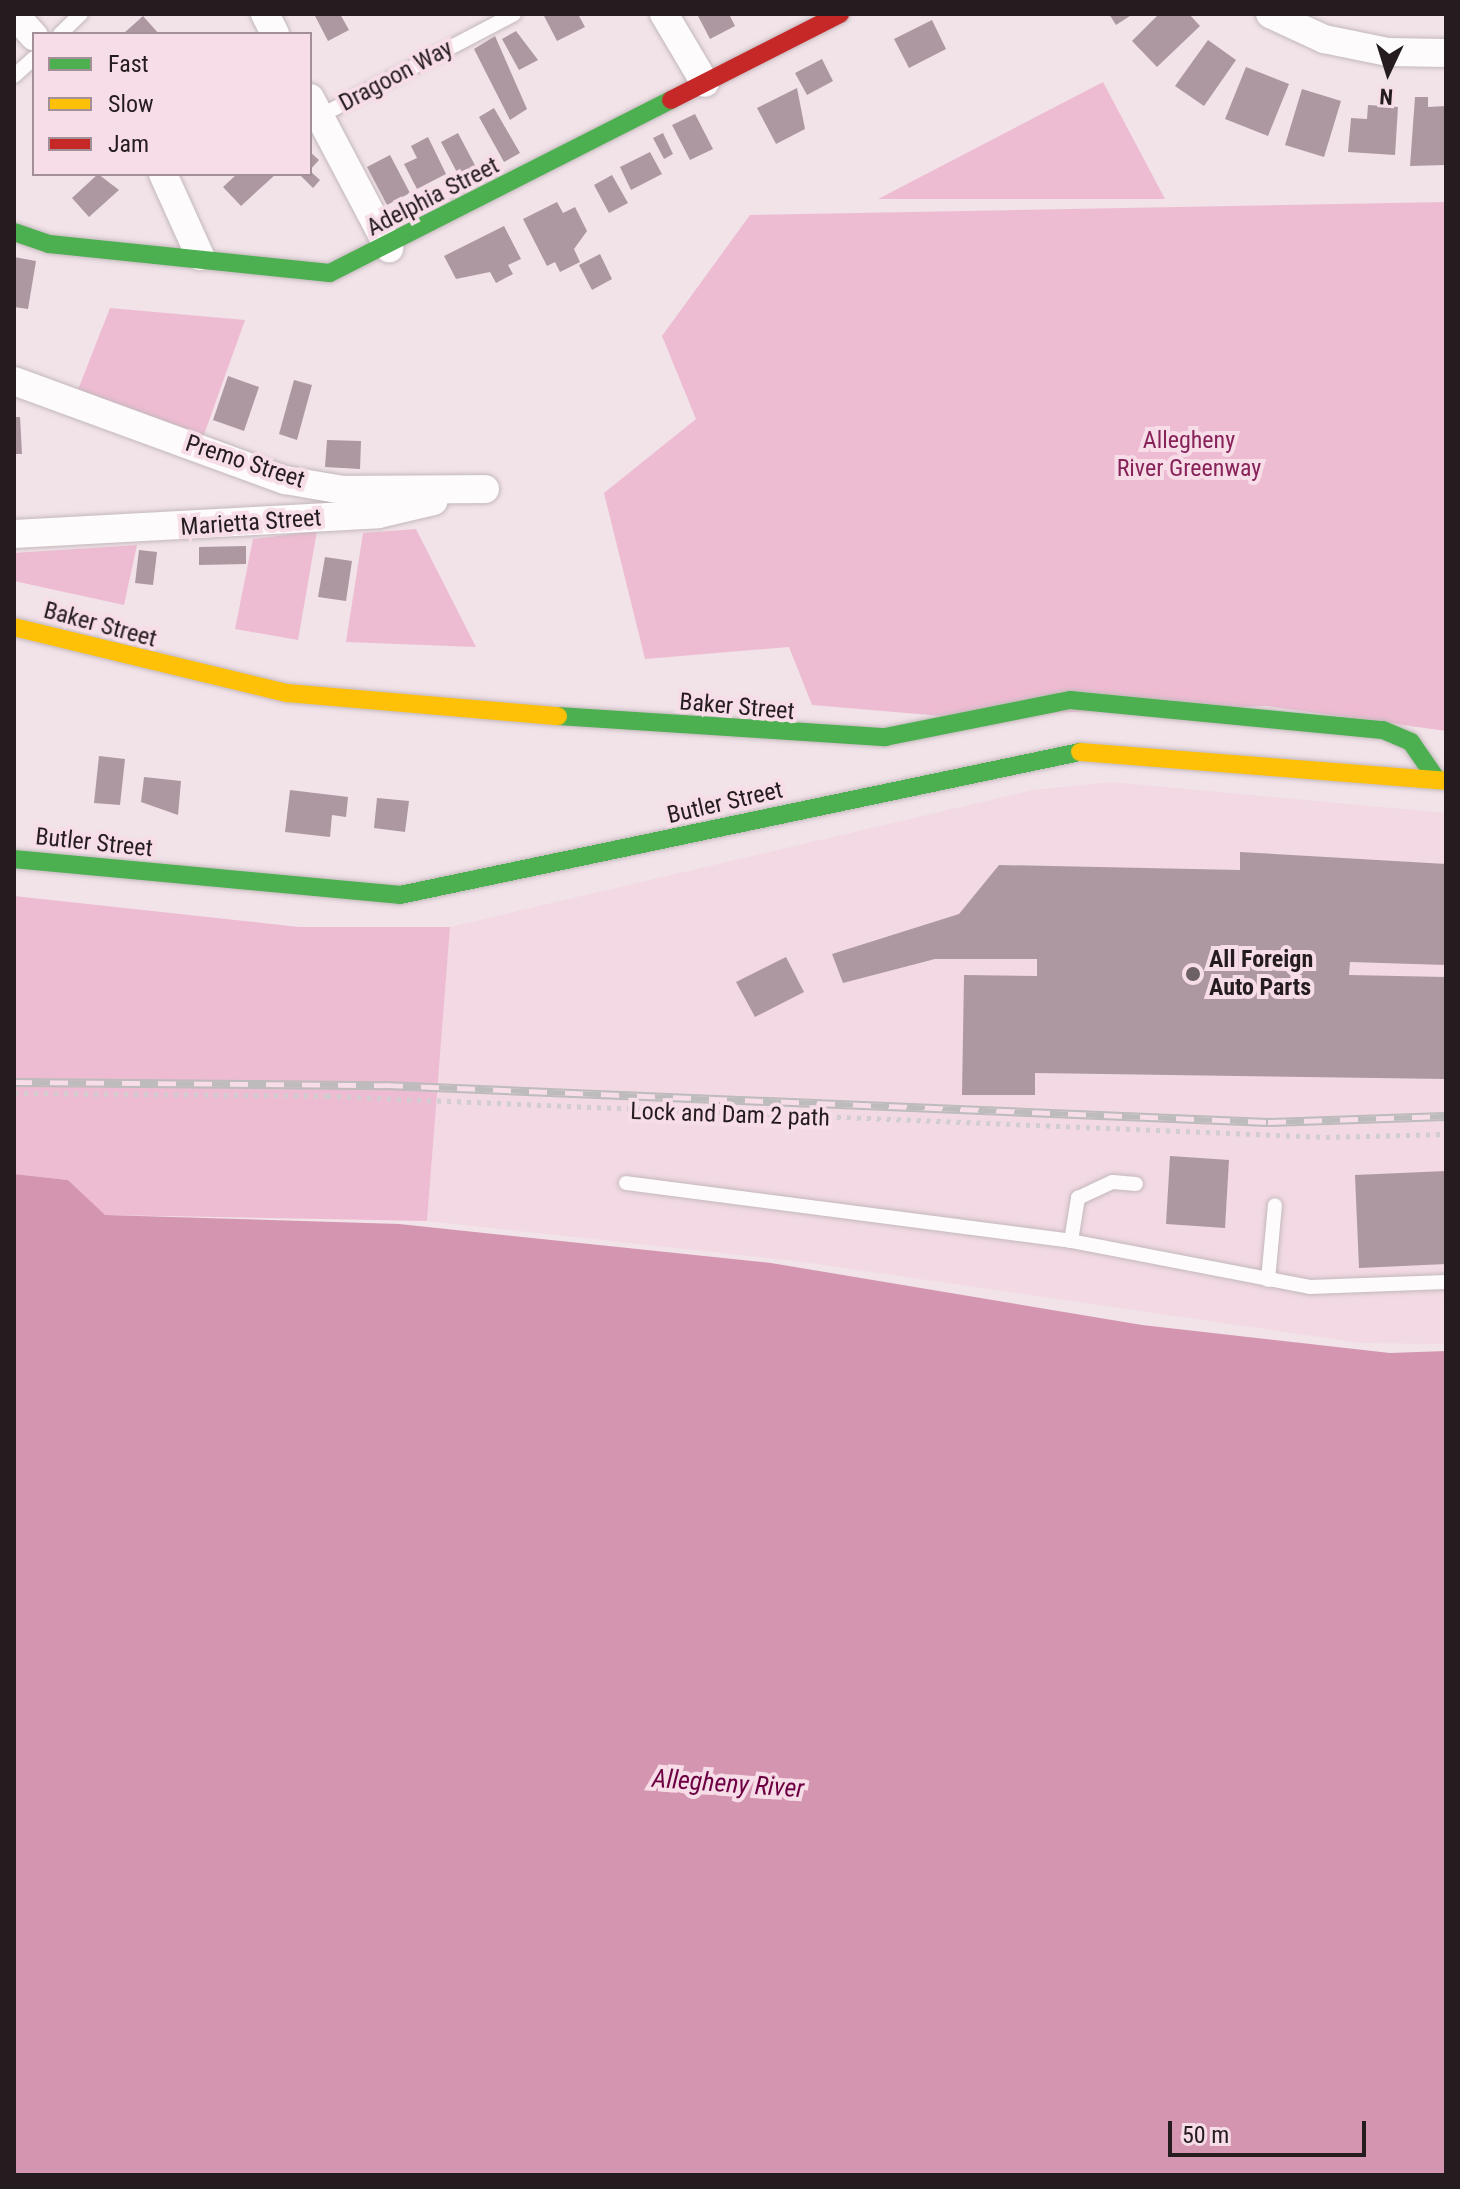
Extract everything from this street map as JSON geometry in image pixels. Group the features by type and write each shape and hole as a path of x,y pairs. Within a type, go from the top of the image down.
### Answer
{"main road":[{"name":"Adelphia Street","path":"14,232 49,244 200,256 330,273 389,248 840,14"},
{"name":"Baker Street","path":"14,627 287,693 813,737 898,735 1070,700 1383,730 1411,742 1441,780"},
{"name":"Butler Street","path":"14,859 400,895 501,879 1052,753 1134,751 1441,780"}],"street":[{"path":"14,14 32,34"},
{"path":"265,14 274,32"},
{"path":"664,14 705,83"},
{"path":"1270,14 1324,39 1388,52 1446,53"},
{"path":"315,107 389,248"},
{"path":"164,176 200,256"},
{"name":"Premo Street","path":"14,381 285,480 343,490 485,489"},
{"name":"Marietta Street","path":"14,534 378,514 485,489"}],"lane":[{"path":"62,32 81,14"},
{"name":"Dragoon Way","path":"315,107 514,14"},
{"path":"14,76 32,60"},
{"path":"1071,1241 1078,1198 1113,1182 1136,1184"},
{"path":"626,1183 1071,1241 1310,1287 1446,1282"},
{"path":"1268,1280 1275,1205"}],"path":[{"name":"Lock and Dam 2 path","path":"14,1093 327,1096 1326,1137 1446,1134"}],"shaded area":[{"path":"1111,782 1446,813 1446,1344 1361,1343 796,1261 427,1221 450,927 1033,790"}],"green space":[{"path":"1103,82 1165,199 878,199"},
{"name":"Allegheny River Greenway","path":"1446,202 1446,731 1267,706 942,716 812,705 789,647 645,659 604,493 696,419 662,336 750,215"},
{"path":"110,308 245,320 196,457 70,410"},
{"path":"416,529 476,647 346,642 363,533"},
{"path":"317,531 298,640 235,629 253,539"},
{"path":"137,545 124,605 14,581 14,553"},
{"path":"14,896 299,927 450,927 427,1221 104,1215 68,1180 14,1174"}],"water":[{"name":"Allegheny River","path":"14,1174 68,1180 105,1215 399,1224 771,1263 1142,1325 1390,1353 1446,1351 1446,2175 14,2175"}],"building":[{"path":"314,14 340,14 349,30 328,41"},
{"path":"543,14 578,14 585,27 557,41"},
{"path":"697,14 729,14 735,26 710,39"},
{"path":"1109,14 1133,14 1116,25"},
{"path":"1159,14 1189,14 1200,26 1157,67 1132,41"},
{"path":"143,16 157,32 125,32"},
{"path":"932,20 946,49 909,68 894,39"},
{"path":"516,31 538,60 519,70 502,39"},
{"path":"495,36 527,109 510,120 474,49"},
{"path":"1208,40 1236,60 1204,106 1175,86"},
{"path":"822,59 833,81 807,95 795,73"},
{"path":"1246,67 1289,84 1268,136 1225,119"},
{"path":"797,88 805,129 776,144 757,108"},
{"path":"1302,89 1341,101 1324,157 1285,145"},
{"path":"1415,97 1428,97 1428,107 1446,106 1446,165 1410,166"},
{"path":"1368,105 1398,107 1395,155 1348,152 1351,118 1367,119"},
{"path":"494,108 520,153 504,162 479,117"},
{"path":"695,114 713,149 690,160 672,125"},
{"path":"458,133 478,171 461,180 441,142"},
{"path":"663,133 673,154 664,159 653,138"},
{"path":"428,137 446,174 417,189 404,164 417,158 411,146"},
{"path":"650,152 662,174 631,190 620,167"},
{"path":"312,154 319,160 312,168"},
{"path":"390,155 410,193 387,205 367,167"},
{"path":"312,173 320,180 313,188 301,176 312,176"},
{"path":"612,175 628,203 609,213 594,185"},
{"path":"96,176 101,176 119,190 89,217 72,198"},
{"path":"235,176 274,176 241,206 223,187"},
{"path":"557,202 563,213 575,207 587,231 574,249 580,262 560,272 555,262 547,266 523,219"},
{"path":"504,226 521,259 508,265 513,274 496,283 490,272 456,279 444,256"},
{"path":"600,254 612,279 592,290 579,265"},
{"path":"14,257 36,261 28,309 14,307"},
{"path":"228,376 259,387 244,431 213,420"},
{"path":"294,380 312,385 297,440 279,434"},
{"path":"14,417 20,417 22,454 14,454"},
{"path":"327,440 361,441 360,469 325,467"},
{"path":"246,546 246,564 199,565 199,547"},
{"path":"139,550 157,552 153,585 135,583"},
{"path":"325,557 352,561 346,601 318,597"},
{"path":"99,756 125,759 120,805 94,803"},
{"path":"144,777 181,781 178,815 141,802"},
{"path":"290,790 348,797 346,817 332,815 330,837 285,832"},
{"path":"377,798 409,801 405,832 374,828"},
{"name":"All Foreign Auto Parts","path":"1240,852 1446,864 1446,965 1350,962 1349,975 1446,977 1446,1079 1035,1073 1035,1095 962,1095 964,975 1037,976 1037,959 935,959 843,983 832,954 959,914 999,865 1240,870"},
{"path":"786,957 804,992 755,1017 736,982"},
{"path":"1170,1156 1229,1160 1225,1228 1166,1224"},
{"path":"1446,1171 1446,1264 1359,1268 1355,1175"}],"railway":[{"path":"14,1082 385,1085 1268,1122 1446,1116"}],"traffic: fast":[{"path":"14,232 49,244 330,273 671,100"},
{"path":"558,716 885,737 1070,700 1383,730 1411,742 1437,780"},
{"path":"14,859 400,895 1080,752"}],"traffic: slow":[{"path":"14,627 287,693 558,716"},
{"path":"1080,752 1446,781"}],"traffic: jam":[{"path":"671,100 840,14"}],"place":[{"name":"All Foreign Auto Parts","path":"1193,974"}]}
